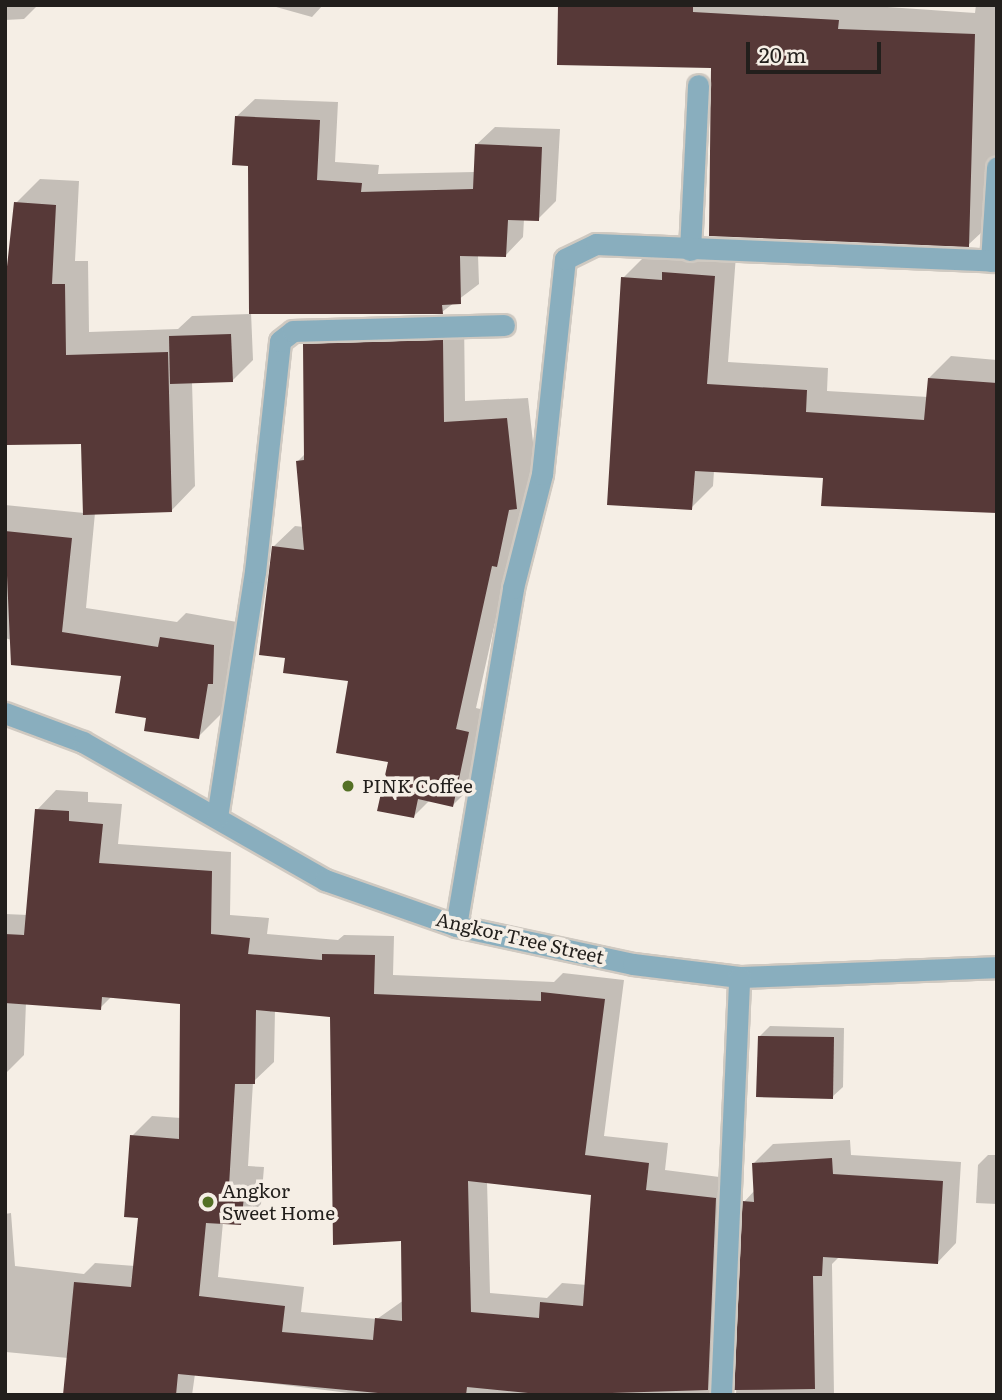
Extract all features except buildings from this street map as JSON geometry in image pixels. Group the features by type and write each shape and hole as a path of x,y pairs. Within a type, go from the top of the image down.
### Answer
{"street":[{"path":"690,250 698,85"},
{"path":"456,926 513,588 542,474 558,279 565,259 596,244 994,261 997,167"},
{"path":"217,817 255,572 280,341 293,331 504,325"},
{"name":"Angkor Tree Street","path":"5,713 83,742 325,880 456,926 633,964 739,977 997,967"},
{"path":"720,1395 739,977"}],"place":[{"name":"PINK Coffee","path":"348,786"},
{"name":"Angkor Sweet Home","path":"208,1202"}]}
